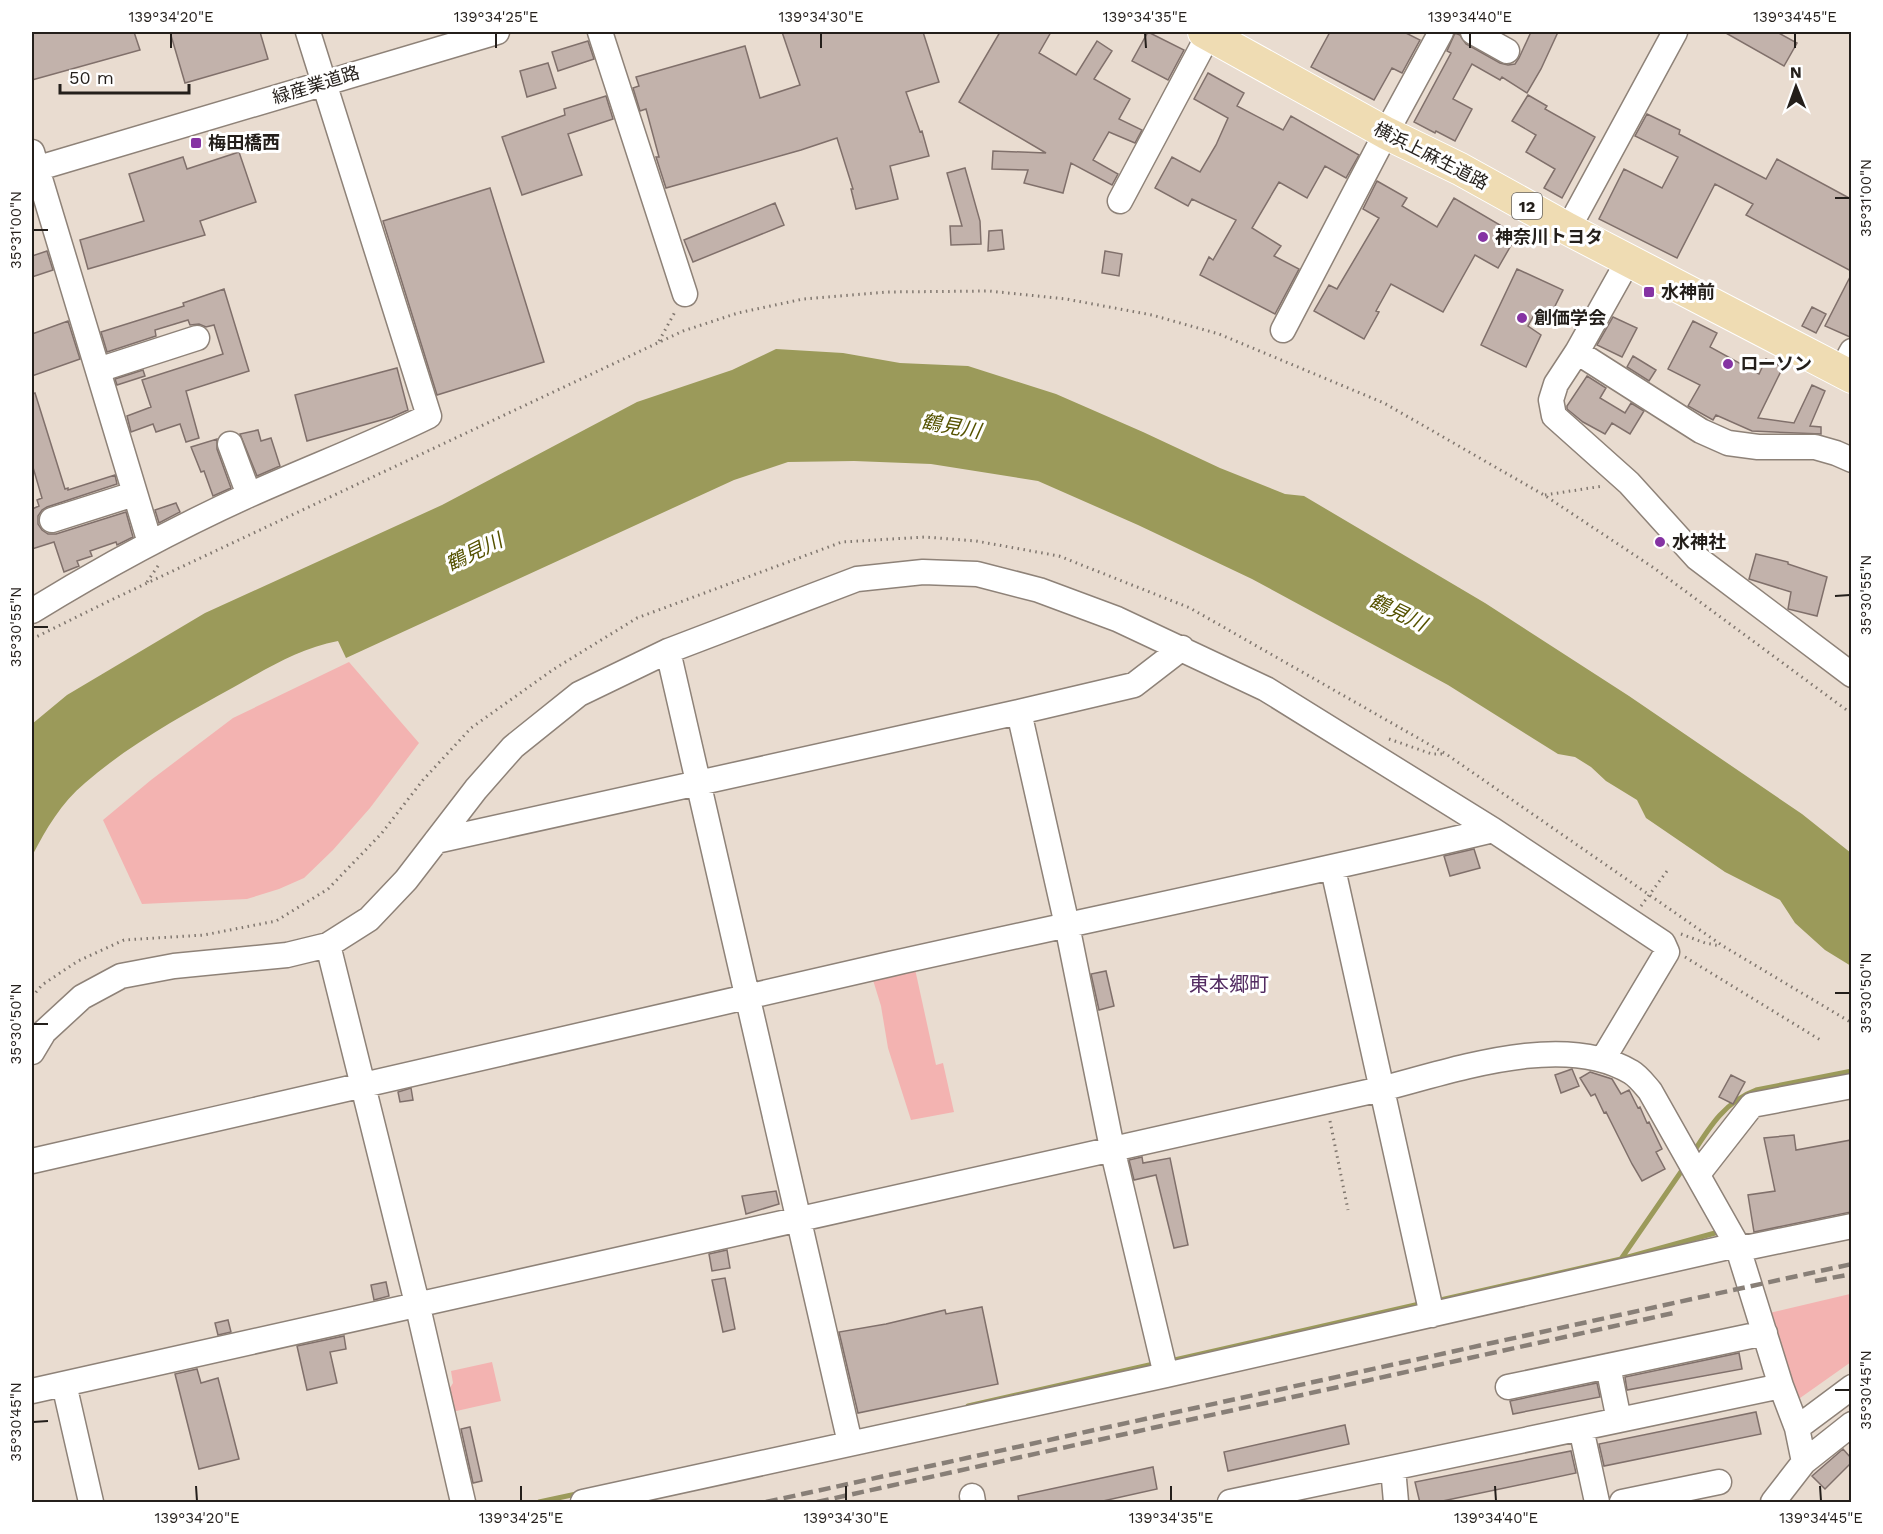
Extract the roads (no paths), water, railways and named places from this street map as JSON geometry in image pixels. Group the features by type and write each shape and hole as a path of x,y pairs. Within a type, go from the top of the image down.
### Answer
{"main road":[{"name":"横浜上麻生道路","path":"1208,32 1386,133 1460,169 1628,261 1848,367"}],"street":[{"path":"32,611 83,579 150,543 249,495 429,416 308,32"},
{"name":"緑産業道路","path":"33,164 497,32"},
{"path":"600,32 685,294"},
{"path":"1120,201 1208,32"},
{"path":"1283,330 1441,32"},
{"path":"1473,32 1507,51"},
{"path":"1568,229 1675,32"},
{"path":"33,164 150,543"},
{"path":"1628,261 1577,352 1556,384 1551,400 1554,416 1629,483 1697,558 1851,675"},
{"path":"98,370 197,338"},
{"path":"1577,352 1701,431 1728,443 1758,447 1815,447 1851,460"},
{"path":"230,444 249,495"},
{"path":"60,523 134,494"},
{"path":"32,1053 44,1032 82,997 121,976 174,966 287,954 328,945 369,919 406,880 476,789 513,747 579,694 668,651 857,579 922,572 977,574 1039,590 1117,619 1266,688 1492,831 1663,943 1671,940 1603,1059"},
{"path":"436,841 1134,685 1182,648"},
{"path":"668,651 848,1436"},
{"path":"1019,712 1067,925 1112,1148 1164,1366"},
{"path":"32,1161 748,996 1333,869 1492,831"},
{"path":"1333,869 1430,1307"},
{"path":"328,945 364,1085 464,1503"},
{"path":"32,1391 1381,1089 1487,1061 1572,1054 1603,1059 1632,1072 1650,1091 1693,1166 1737,1245 1781,1386 1797,1428 1804,1462"},
{"path":"1693,1166 1752,1105 1851,1086"},
{"path":"583,1503 848,1436 1430,1307 1737,1245 1750,1247 1851,1226"},
{"path":"1508,1387 1765,1333"},
{"path":"1608,1366 1620,1420"},
{"path":"64,1384 91,1503"},
{"path":"1230,1503 1781,1386"},
{"path":"1797,1428 1851,1387"},
{"path":"1773,1503 1804,1462 1851,1424"},
{"path":"1581,1428 1597,1503"},
{"path":"1393,1468 1396,1503"},
{"path":"1622,1503 1719,1482"}],"water":[{"name":"鶴見川","path":"776,349 843,353 900,363 968,366 1056,394 1220,468 1285,494 1304,496 1485,603 1629,696 1802,814 1851,853 1851,966 1825,950 1795,923 1780,900 1725,872 1646,818 1637,800 1606,781 1591,767 1575,757 1558,754 1448,685 1252,579 1038,481 931,464 854,461 788,462 734,480 346,658 338,641 310,648 272,666 176,719 102,769 76,791 61,808 32,856 32,724 67,695 205,613 442,505 637,402 732,370"}],"waterway":[{"path":"1693,1153 1727,1108 1745,1095 1756,1090 1852,1071"},
{"path":"1436,1301 1621,1259 1685,1166"},
{"path":"1621,1259 1715,1233"},
{"path":"1170,1361 1424,1303"},
{"path":"968,1406 1158,1363"},
{"path":"539,1502 581,1493"}],"railway":[{"path":"766,1502 1852,1264"},
{"path":"1815,1281 1852,1274"},
{"path":"817,1502 1678,1312"}],"place":[{"name":"梅田橋西","path":"196,143"},
{"name":"神奈川トヨタ","path":"1483,237"},
{"name":"水神前","path":"1649,292"},
{"name":"創価学会","path":"1522,318"},
{"name":"ローソン","path":"1728,364"},
{"name":"水神社","path":"1660,542"}],"district":[{"name":"東本郷町","path":"1229,984"}]}
